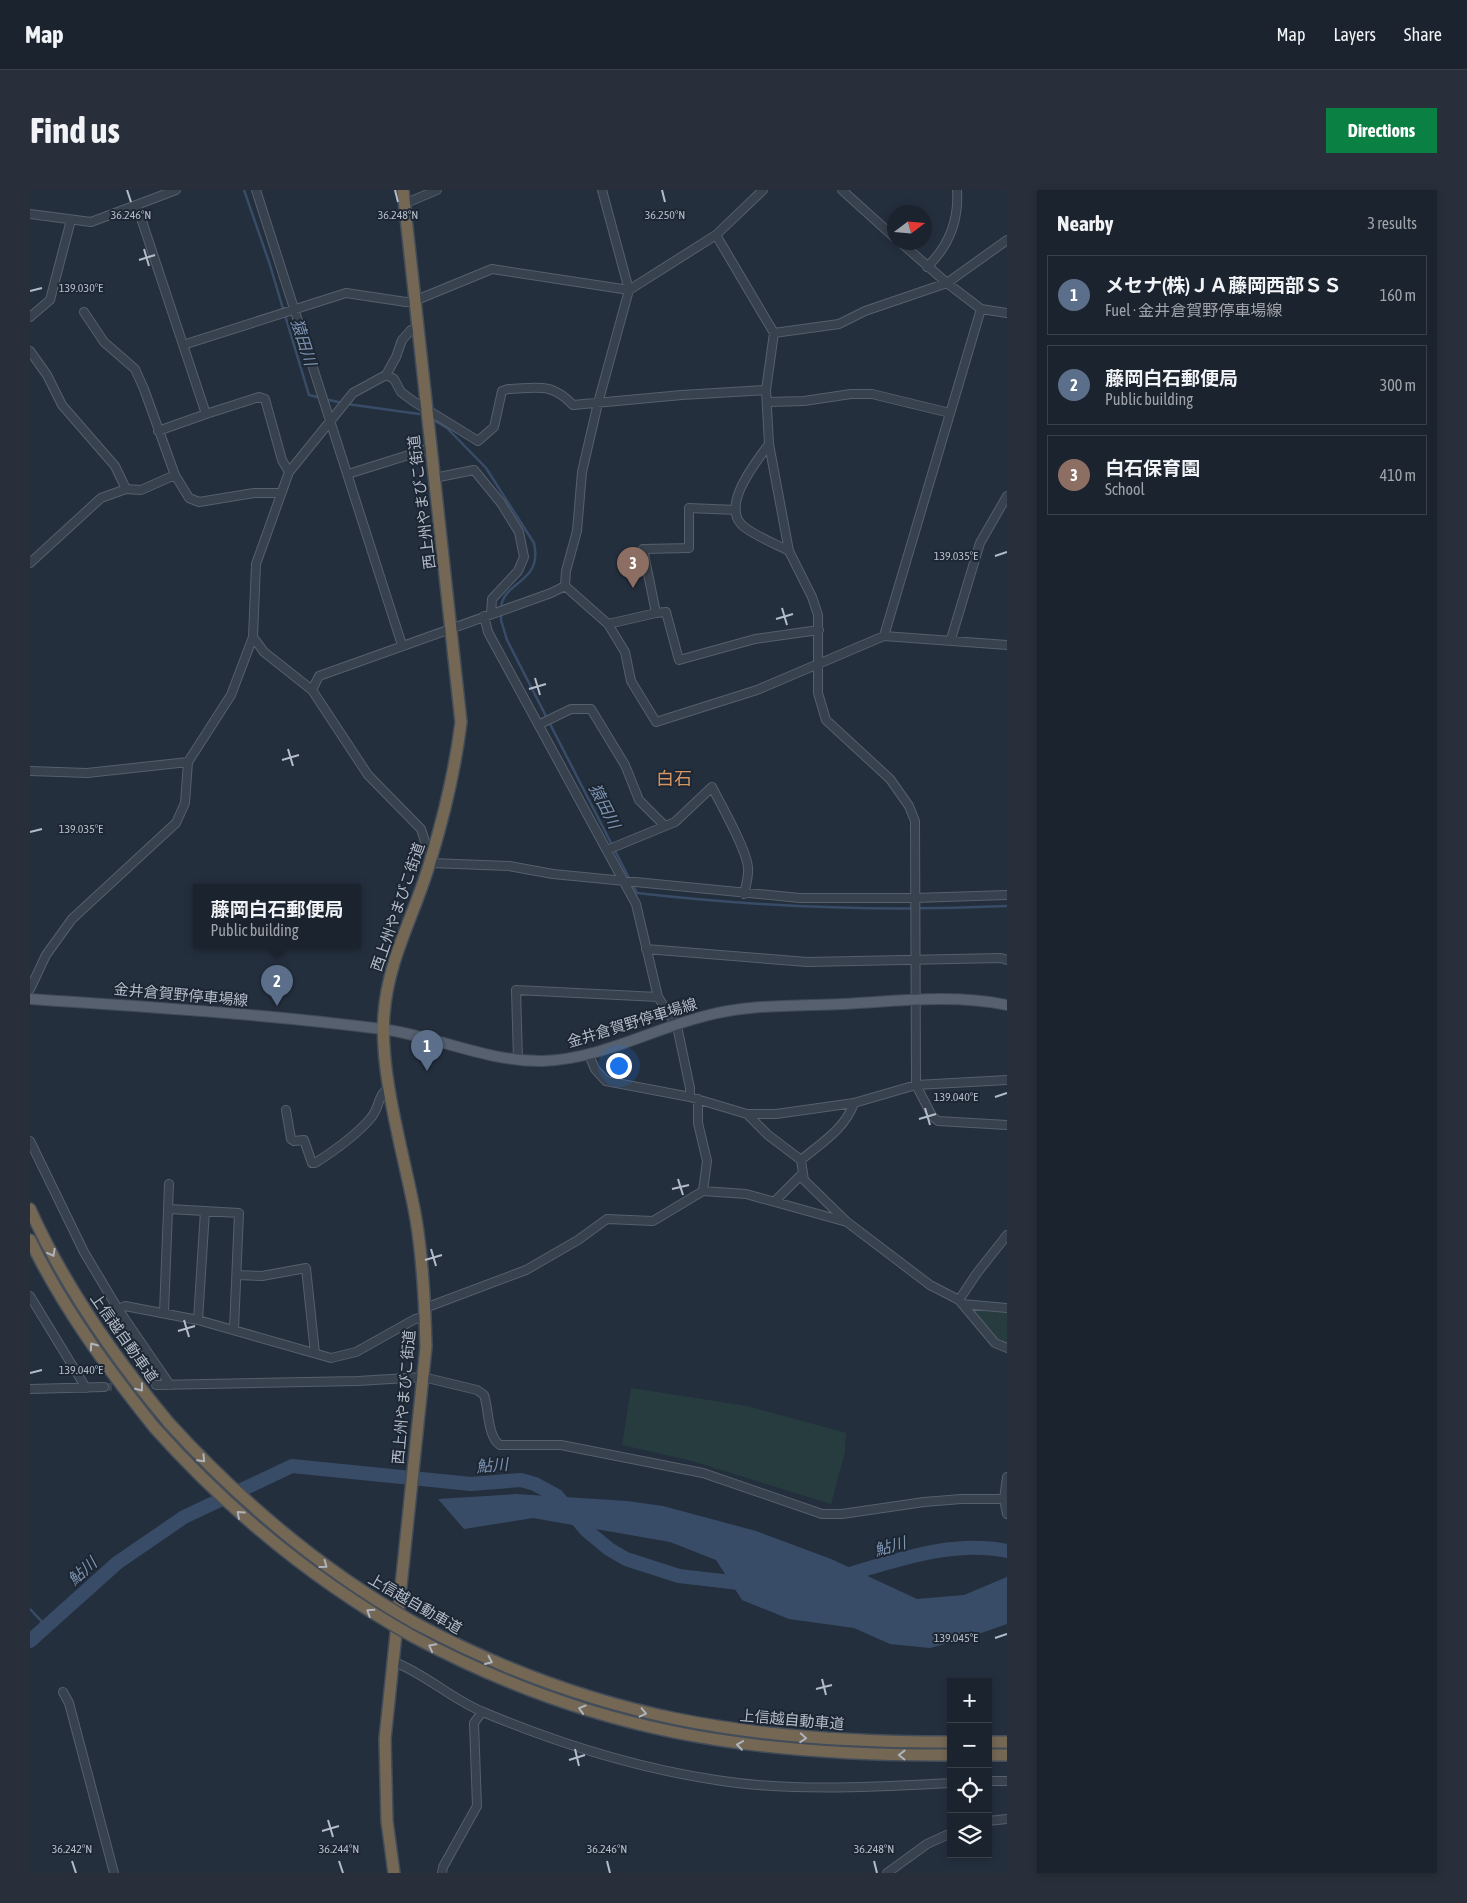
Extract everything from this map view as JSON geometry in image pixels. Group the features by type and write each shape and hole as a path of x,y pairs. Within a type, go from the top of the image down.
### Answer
{"highway":[{"name":"西上州やまびこ街道","path":"394,1873 384,1780 385,1739 424,1377 425,1313 416,1221 390,1086 384,1029 384,1009 390,975 448,805 456,766 461,722 402,190"},
{"name":"上信越自動車道","path":"30,1209 65,1276 103,1338 169,1423 220,1478 299,1547 364,1592 414,1623 481,1657 548,1684 620,1707 668,1719 750,1733 794,1737 947,1742"},
{"name":"上信越自動車道","path":"30,1240 53,1283 92,1345 154,1427 205,1481 267,1537 334,1590 412,1636 475,1669 542,1696 623,1722 665,1732 747,1746 789,1750 947,1756"},
{"path":"992,1742 1007,1742"},
{"path":"992,1755 1007,1755"}],"main road":[{"name":"金井倉賀野停車場線","path":"30,999 219,1013 384,1029 518,1059 559,1060 589,1055 724,1012 786,1006 915,1000 966,1000 1007,1005"}],"street":[{"path":"30,214 91,222 176,190"},
{"path":"256,190 402,645"},
{"path":"404,204 437,190"},
{"path":"565,586 566,571 577,531 582,472 598,403 629,290 602,190"},
{"path":"183,345 346,293 406,302 414,301 492,269 629,290 716,235 763,190"},
{"path":"842,190 887,231"},
{"path":"927,267 940,254 952,230 957,210 957,190"},
{"path":"137,206 206,414"},
{"path":"30,317 50,300 71,220"},
{"path":"716,235 774,333 766,390 769,444 789,551 812,597 818,615 818,693 826,720 890,779 909,806 915,821 914,960 916,1085 932,1116 938,1121 1007,1125"},
{"path":"774,333 839,324 864,311 947,283 1007,240"},
{"path":"909,250 927,267 981,309 1007,313"},
{"path":"884,636 981,309"},
{"path":"84,312 104,342 135,369 175,475 189,498 199,502 254,493 280,493"},
{"path":"30,989 46,955 72,919 176,823 185,804 188,762 231,695 253,637 256,564 289,472 353,393 386,375 396,357 402,340 411,330 417,329"},
{"path":"30,351 47,375 62,405 115,466 126,489"},
{"path":"386,375 394,379 401,392 478,441 494,427 502,391 548,388 563,395 573,405 682,395 766,390"},
{"path":"768,402 804,401 851,394 872,394 950,413"},
{"path":"158,431 259,397 265,399 282,460 289,472"},
{"path":"769,444 744,480 736,510 737,518 742,526 789,551"},
{"path":"348,474 431,448"},
{"path":"434,478 474,470 501,503 519,532 524,557 518,571 492,599 488,615 488,632 541,724 609,849 636,904 658,997 677,1026 690,1088 690,1097"},
{"path":"30,562 101,498 126,489 140,490 175,475"},
{"path":"951,639 980,543 1007,496"},
{"path":"656,613 643,549 689,548 689,508 736,510"},
{"path":"312,690 319,676 565,586"},
{"path":"565,586 608,624 626,652 630,681 656,722 757,690 884,636 951,639 1007,645"},
{"path":"608,624 666,612 680,660 755,639 819,630"},
{"path":"253,637 264,652 312,690 368,774 421,829 431,859 509,866 553,874 800,898 914,898 1007,895"},
{"path":"541,724 571,708 591,709 624,765 639,800 664,825"},
{"path":"30,771 87,773 188,762"},
{"path":"609,849 675,822 712,788 727,815 748,864 744,894"},
{"path":"646,949 807,962 1001,958 1007,960"},
{"path":"518,1059 516,990 658,997"},
{"path":"589,1055 595,1069 606,1081 690,1097 747,1114 776,1114 854,1103 916,1085 1007,1080"},
{"path":"286,1110 291,1139 294,1141 304,1140 312,1163 315,1163 333,1152 371,1119 378,1108 380,1095 390,1086"},
{"path":"698,1099 698,1123 707,1161 703,1191"},
{"path":"801,1160 840,1128 849,1116 854,1103"},
{"path":"747,1114 768,1136 801,1160 804,1180 847,1222 930,1285 961,1302 1007,1308"},
{"path":"30,1141 84,1252 118,1309 170,1385"},
{"path":"776,1200 802,1173"},
{"path":"164,1313 169,1184"},
{"path":"118,1309 125,1306 198,1320 331,1358 340,1358 356,1352 425,1313 526,1270 578,1240 607,1219 653,1222 703,1191 746,1194 776,1200 847,1222"},
{"path":"169,1209 239,1213 234,1330"},
{"path":"198,1320 205,1211"},
{"path":"961,1302 1007,1235"},
{"path":"237,1275 262,1276 306,1268 315,1353"},
{"path":"30,1296 86,1388"},
{"path":"961,1302 995,1343 1007,1348"},
{"path":"156,1385 358,1381 424,1377 477,1390 484,1395 492,1434 495,1442 500,1446 561,1445 703,1473 822,1514 842,1514 961,1499 1004,1499"},
{"path":"30,1389 104,1387"},
{"path":"1007,1477 1004,1499 1007,1514"},
{"path":"394,1662 482,1712 559,1742 630,1762 716,1780 806,1786 883,1786 947,1783"},
{"path":"63,1692 69,1703 114,1873"},
{"path":"442,1873 443,1867 476,1806 474,1723 482,1712"},
{"path":"992,1782 1007,1781"},
{"path":"992,1821 1007,1819"},
{"path":"886,1873 927,1844 947,1835"}],"green space":[{"path":"970,1308 1007,1312 1007,1344 995,1339"},
{"path":"631,1388 747,1406 846,1433 845,1452 831,1504 692,1461 622,1445"}],"water":[{"path":"516,1494 627,1501 663,1506 756,1531 831,1559 917,1599 964,1595 1007,1577 1007,1624 930,1648 890,1644 854,1628 789,1619 742,1600 716,1560 670,1542 533,1518 464,1529 438,1499"}],"waterway":[{"name":"猿田川","path":"244,190 269,262 309,395 342,403"},
{"name":"猿田川","path":"347,404 419,414"},
{"name":"猿田川","path":"435,421 447,428 486,468 534,543 535,556 533,567 508,592 503,599 501,608"},
{"name":"猿田川","path":"501,614 507,640 630,880"},
{"name":"猿田川","path":"633,885 637,893 775,905 868,908 1007,906"},
{"name":"鮎川","path":"30,1641 117,1563 184,1517 292,1466 471,1484 521,1480 535,1484 557,1496 586,1530 609,1549 626,1559 679,1576 748,1584"},
{"name":"鮎川","path":"839,1577 901,1559 944,1550 986,1548 1007,1551"},
{"path":"30,1609 46,1626"}],"tunnel":[{"path":"104,1387 156,1385"}],"place":[{"name":"白石保育園","path":"633,588"},
{"name":"藤岡白石郵便局","path":"277,1006"},
{"name":"メセナ(株)ＪＡ藤岡西部ＳＳ","path":"427,1071"}],"district":[{"name":"白石","path":"674,779"}]}
